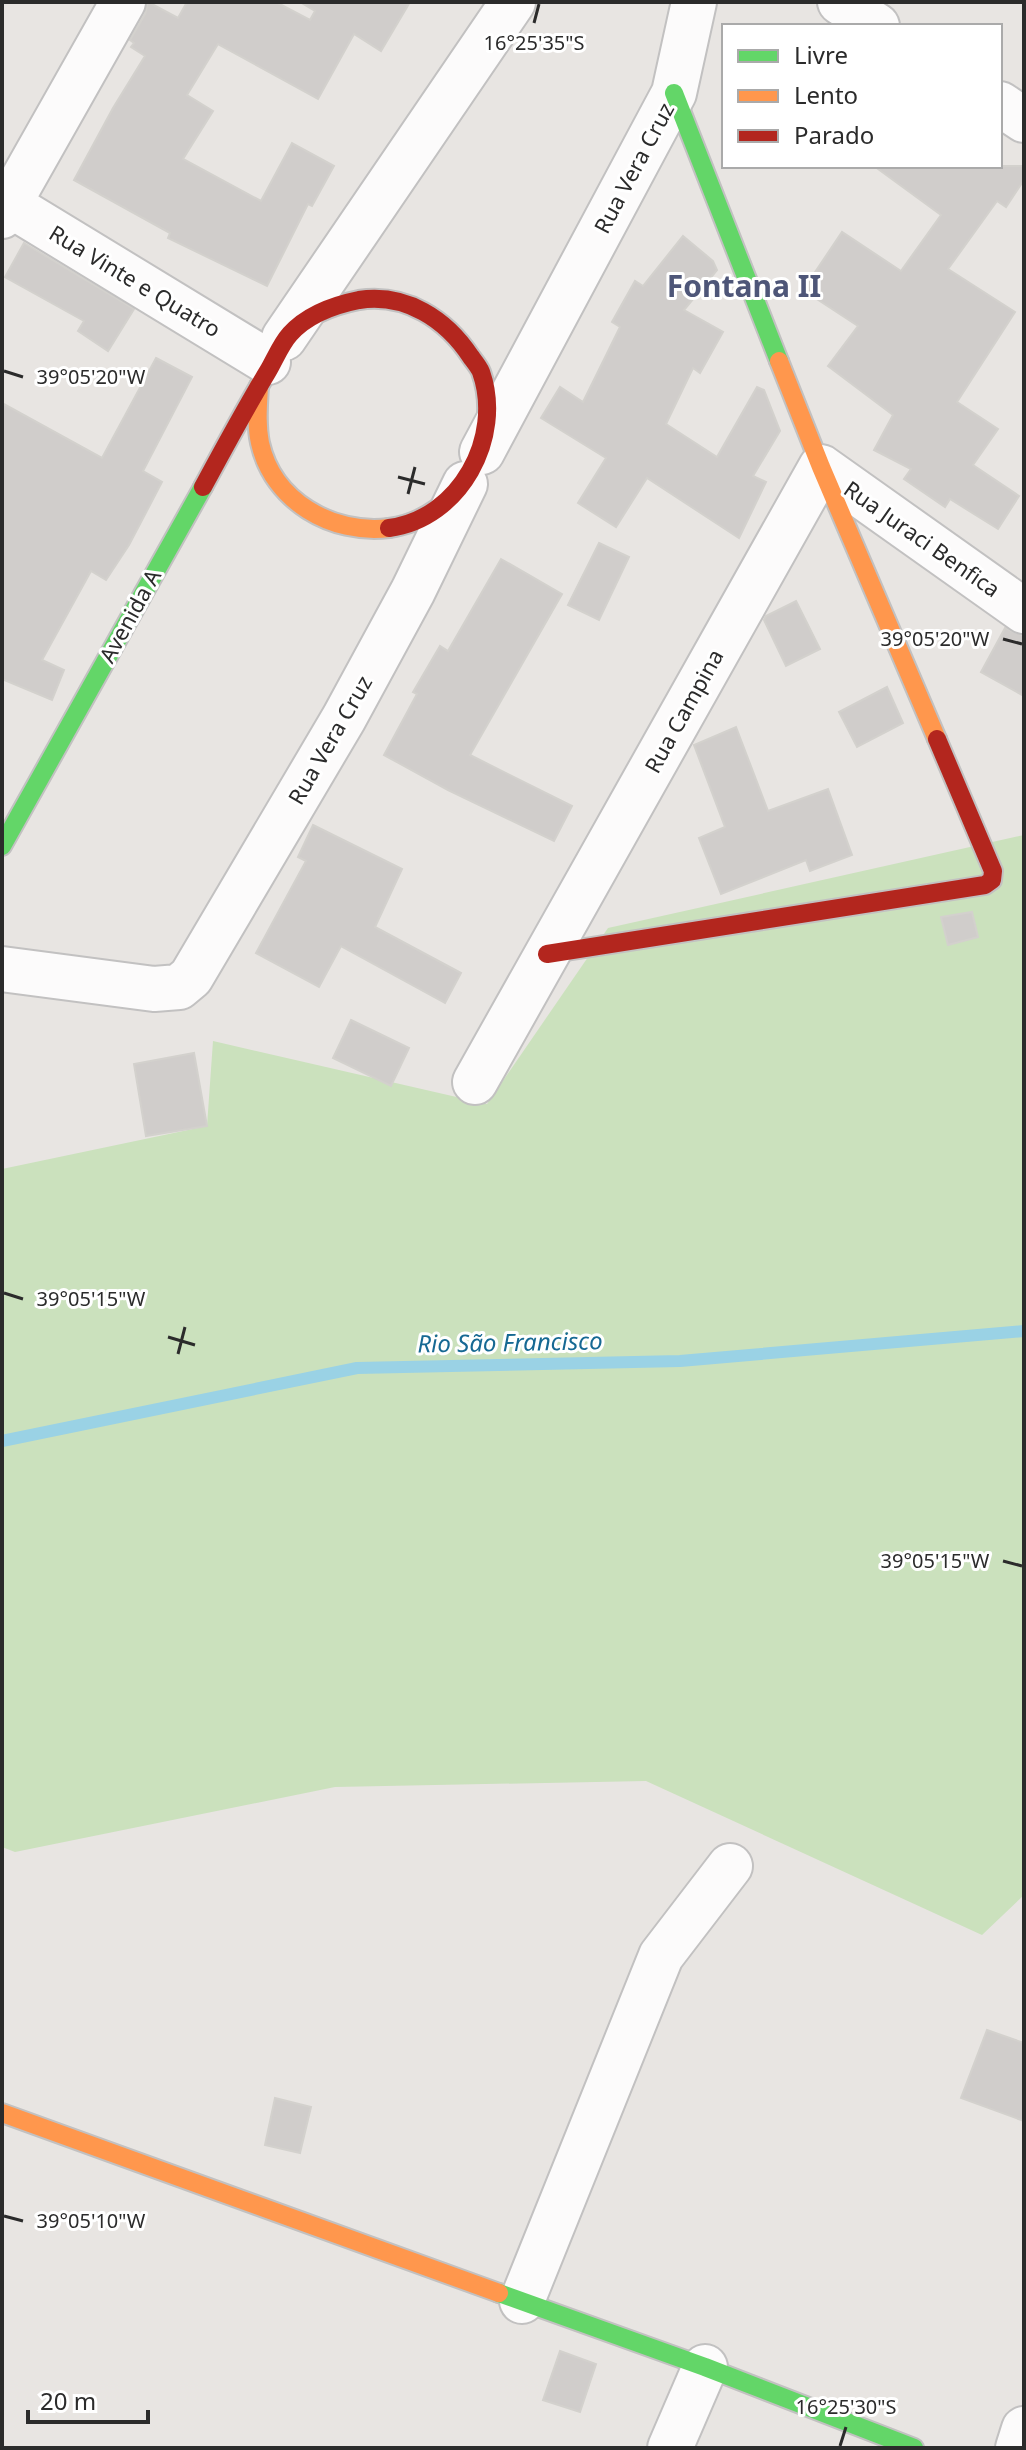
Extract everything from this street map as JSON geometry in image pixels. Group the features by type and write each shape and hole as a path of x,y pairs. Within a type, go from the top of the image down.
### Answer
{"street":[{"path":"4,207 123,2"},
{"name":"Avenida A","path":"2,846 270,362 513,2"},
{"name":"Rua Vera Cruz","path":"2,969 154,989 179,987 191,977 344,718 674,93 694,2"},
{"path":"840,2 874,24"},
{"path":"547,954 985,885 992,880 993,871 821,467 674,93"},
{"path":"1002,105 1024,120"},
{"name":"Rua Vinte e Quatro","path":"4,207 270,362"},
{"path":"390,298 429,311 460,337 481,372 489,412 474,468 436,511 400,527 361,530 322,520 290,497 267,464 256,426 270,362 313,313 350,299 390,298"},
{"name":"Rua Juraci Benfica","path":"821,467 1024,611"},
{"name":"Rua Campina","path":"475,1082 821,467"},
{"path":"522,2301 661,1956 730,1866"},
{"path":"2,2113 705,2367 914,2448"},
{"path":"670,2448 705,2367"},
{"path":"1018,2448 1024,2429"}],"green space":[{"path":"1024,835 1024,1895 982,1935 646,1781 335,1787 15,1852 2,1847 2,1169 207,1126 213,1041 487,1104 608,928"}],"building":[{"path":"148,2 178,18 187,2 276,2 310,20 315,11 300,2 410,2 381,51 354,34 318,99 218,44 187,95 213,111 183,159 261,201 292,143 334,166 312,206 308,204 267,286 168,238 170,233 74,180 145,56 131,47 134,43 130,40 145,14"},
{"path":"1024,166 1024,180 1006,207 997,201 948,269 1015,312 957,402 998,429 973,465 1019,496 998,529 950,499 945,507 904,479 911,469 874,450 893,415 828,366 858,326 803,290 842,232 901,271 941,215 877,168"},
{"path":"683,236 713,261 717,270 684,310 723,332 700,373 693,368 666,424 717,457 757,387 764,390 780,431 753,476 766,482 739,538 647,478 616,527 578,503 606,458 541,418 560,387 583,402 620,327 612,322 635,281 643,286"},
{"path":"24,243 134,309 108,351 78,331 84,321 5,277"},
{"path":"156,358 192,377 143,471 162,482 129,545 106,580 91,571 42,660 64,670 52,700 2,679 2,403 102,458"},
{"path":"599,543 629,557 599,620 568,605"},
{"path":"501,559 562,594 470,755 572,806 554,841 384,755 417,694 413,692 440,646 448,651"},
{"path":"796,601 820,649 786,666 764,620 766,616"},
{"path":"1005,628 1024,636 1024,696 981,672"},
{"path":"887,687 903,723 857,747 839,712"},
{"path":"736,727 768,811 828,789 852,855 810,871 806,860 721,894 699,838 725,827 694,745"},
{"path":"313,825 402,869 375,927 461,973 445,1003 341,946 319,987 256,953 306,861 298,857"},
{"path":"972,912 978,937 948,945 941,917"},
{"path":"351,1020 409,1048 391,1086 333,1058"},
{"path":"194,1053 207,1126 146,1136 134,1064"},
{"path":"987,2030 1024,2043 1024,2121 961,2098"},
{"path":"275,2098 311,2107 300,2153 265,2145"},
{"path":"560,2351 596,2364 580,2412 543,2400"}],"waterway":[{"name":"Rio São Francisco","path":"2,1441 357,1368 680,1361 1024,1331"}],"traffic: fast":[{"path":"674,93 779,361"},
{"path":"2,846 203,487"},
{"path":"499,2293 705,2367 914,2448"}],"traffic: slow":[{"path":"779,361 937,739"},
{"path":"259,386 260,443 267,464 278,482 308,510 327,519 347,526 389,528"},
{"path":"2,2113 499,2293"}],"traffic: jam":[{"path":"203,487 281,347 297,327 322,311 340,305 359,300 393,301 423,312 450,331 481,372 487,397 481,448 455,492 437,509 414,521 389,528"},
{"path":"547,954 985,885 992,880 993,871 937,739"}],"district":[{"name":"Fontana II","path":"744,287"}]}
